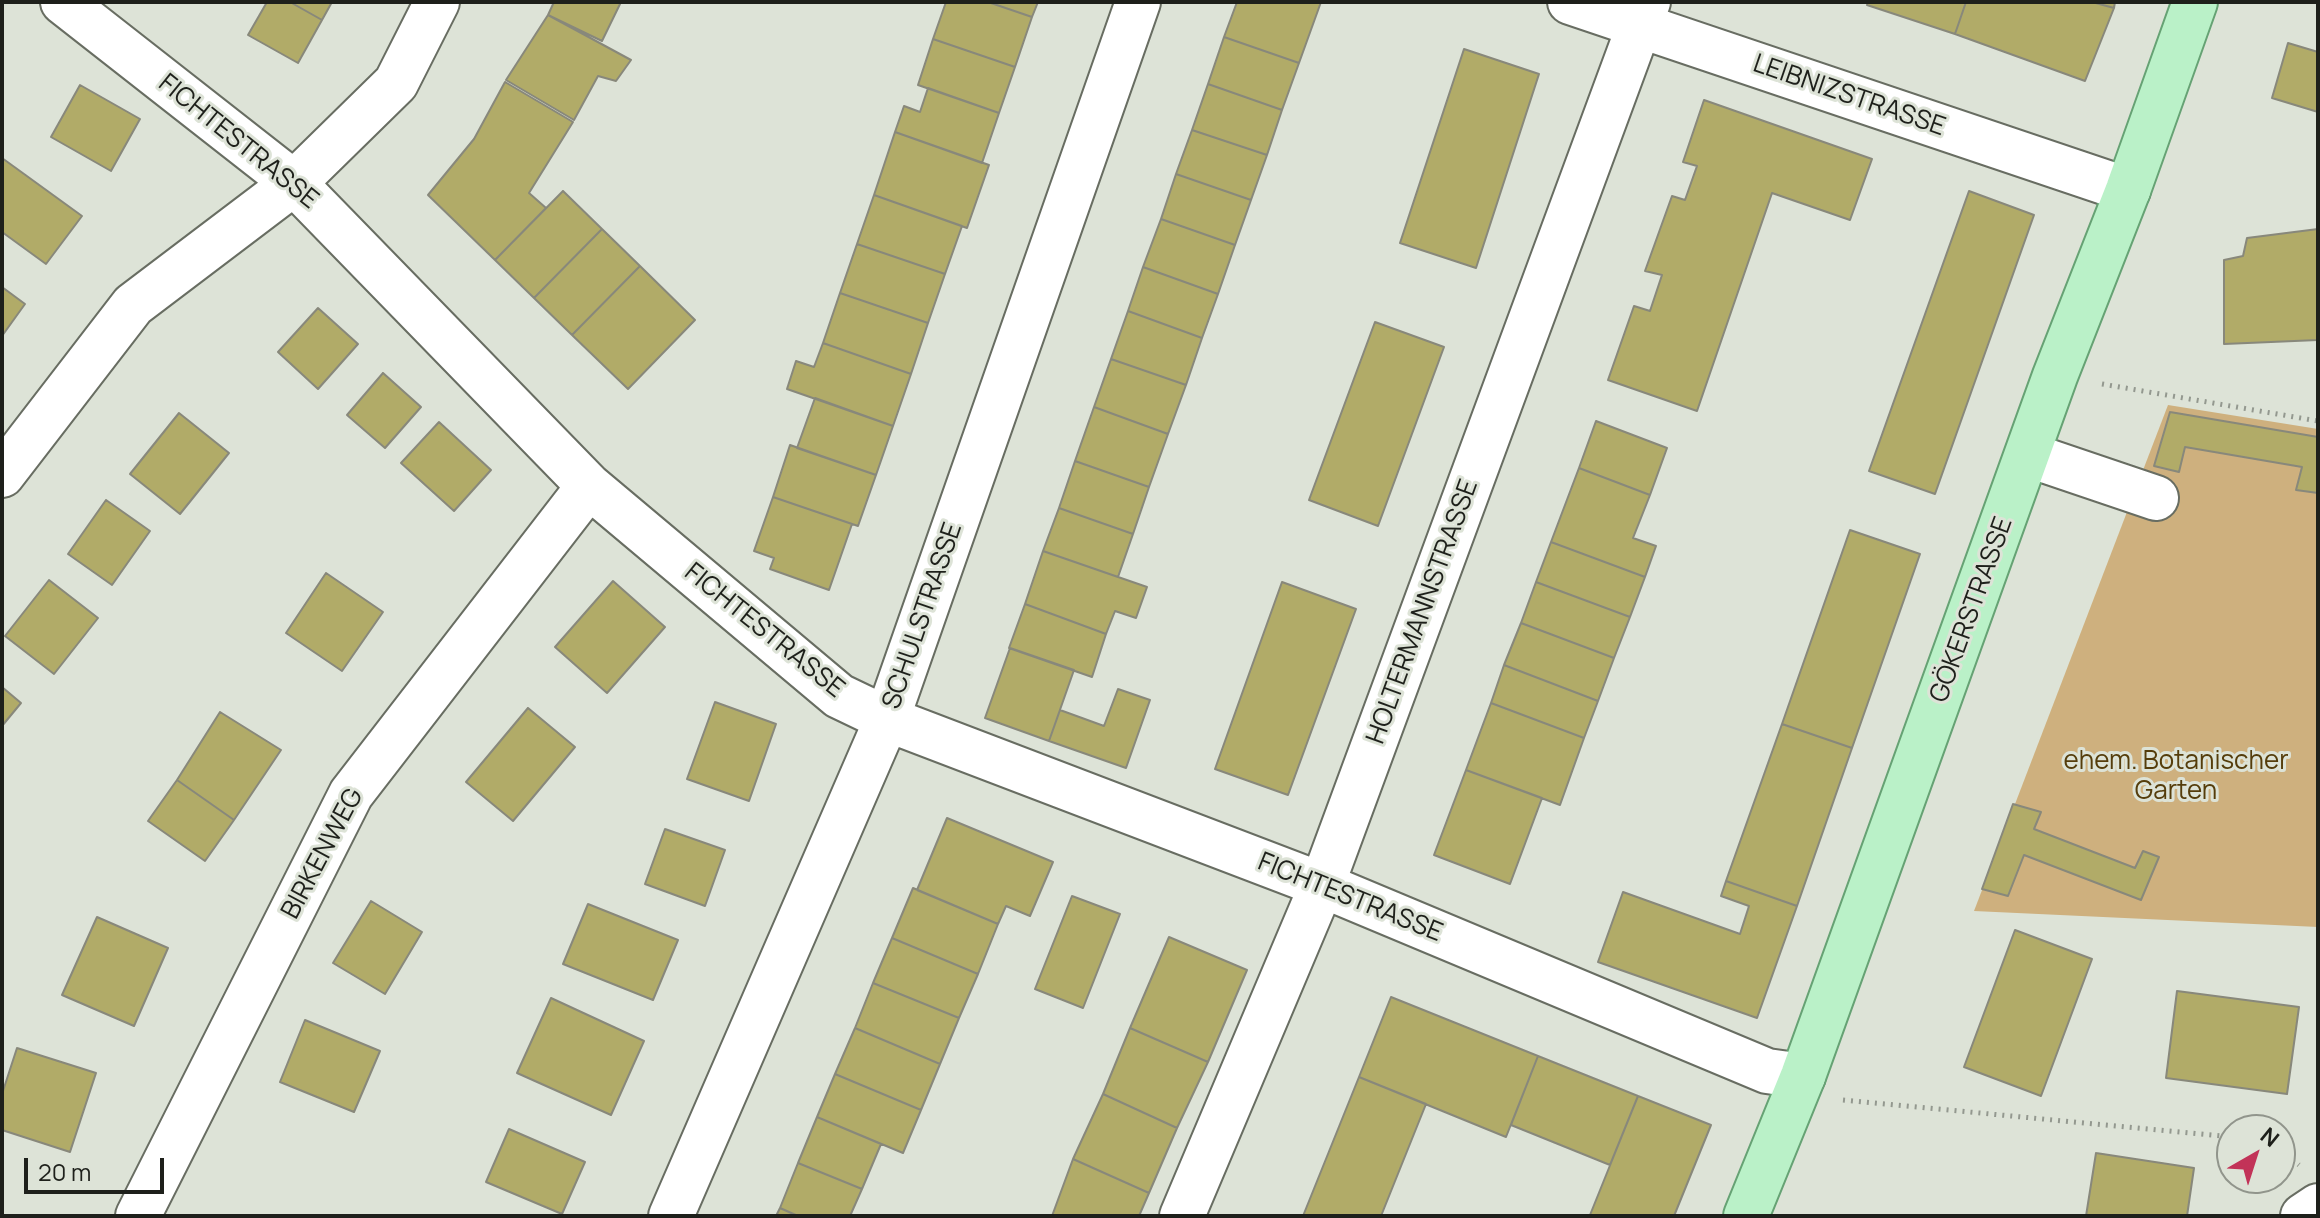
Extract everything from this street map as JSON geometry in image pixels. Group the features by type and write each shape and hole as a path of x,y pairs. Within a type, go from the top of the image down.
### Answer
{"main road":[{"name":"GÖKERSTRASSE","path":"1746,1216 1799,1085 2055,376 2128,190 2195,2"}],"street":[{"name":"FICHTESTRASSE","path":"63,2 294,183 589,486 839,696 887,719 1322,885 1799,1085"},
{"path":"2,475 133,305 294,183 396,83 437,2"},
{"name":"SCHULSTRASSE","path":"671,1216 887,719 1138,2"},
{"name":"LEIBNIZSTRASSE","path":"1570,2 1644,13 2128,190"},
{"name":"HOLTERMANNSTRASSE","path":"1182,1216 1322,885 1644,13"},
{"path":"2029,455 2156,498"},
{"name":"BIRKENWEG","path":"138,1216 351,794 589,486"},
{"path":"2303,1216 2318,1206"}],"path":[{"path":"2055,376 2318,421"},
{"path":"1799,1085 2216,1135"}],"green space":[{"name":"ehem. Botanischer Garten","path":"2168,405 2318,429 2318,927 1974,911"}],"building":[{"path":"267,2 290,2 322,20 298,63 248,35"},
{"path":"290,2 332,2 322,20"},
{"path":"554,2 621,2 602,41 548,15"},
{"path":"946,2 988,2 1032,17 1015,67 933,39"},
{"path":"988,2 1038,2 1032,17"},
{"path":"1237,2 1321,2 1299,63 1224,37"},
{"path":"1868,2 1966,2 1955,34 1867,5"},
{"path":"1966,2 2092,2 2114,8 2085,81 1955,34"},
{"path":"2092,2 2115,2 2114,8"},
{"path":"548,15 631,60 616,81 598,76 574,120 506,80"},
{"path":"1224,37 1299,63 1282,110 1208,84"},
{"path":"933,39 1015,67 999,113 918,85"},
{"path":"2288,43 2318,52 2318,112 2272,98"},
{"path":"1464,49 1539,74 1476,268 1400,243"},
{"path":"505,82 573,122 529,193 546,208 495,260 428,195 474,139"},
{"path":"1208,84 1282,110 1267,155 1192,130"},
{"path":"80,85 140,119 111,171 51,137"},
{"path":"928,88 999,113 982,163 895,132 904,106 920,112"},
{"path":"1704,100 1872,159 1850,220 1772,193 1697,411 1608,380 1634,306 1650,311 1662,275 1645,271 1672,196 1685,200 1697,166 1683,162"},
{"path":"1192,130 1267,155 1251,200 1176,174"},
{"path":"895,132 989,165 967,228 874,195"},
{"path":"2,158 82,216 46,264 2,232"},
{"path":"1176,174 1251,200 1235,245 1161,219"},
{"path":"563,191 602,229 534,298 495,260"},
{"path":"1969,191 2034,215 1935,494 1869,471"},
{"path":"874,195 962,226 945,274 857,244"},
{"path":"1161,219 1235,245 1218,294 1143,267"},
{"path":"602,229 640,266 572,335 534,298"},
{"path":"2318,229 2318,340 2224,344 2224,260 2243,256 2247,238"},
{"path":"857,244 945,274 928,323 840,293"},
{"path":"640,266 695,320 628,389 572,335"},
{"path":"1143,267 1218,294 1202,338 1128,311"},
{"path":"2,287 25,304 2,336"},
{"path":"840,293 928,323 911,374 823,343"},
{"path":"318,308 358,344 318,389 278,352"},
{"path":"1128,311 1202,338 1186,385 1111,359"},
{"path":"1375,322 1444,347 1378,526 1309,500"},
{"path":"823,343 911,374 893,426 787,389 796,361 814,367"},
{"path":"1111,359 1186,385 1168,434 1094,407"},
{"path":"383,373 421,407 385,448 347,415"},
{"path":"815,398 893,426 876,475 797,448"},
{"path":"1094,407 1168,434 1149,487 1075,461"},
{"path":"2170,412 2318,437 2318,493 2296,490 2302,467 2185,447 2179,472 2154,466"},
{"path":"179,413 229,453 180,514 130,474"},
{"path":"1596,421 1667,448 1650,495 1579,468"},
{"path":"439,422 491,470 454,511 401,463"},
{"path":"790,445 876,475 858,526 773,497"},
{"path":"1075,461 1149,487 1133,534 1059,508"},
{"path":"1579,468 1650,495 1633,538 1656,546 1645,577 1551,542"},
{"path":"773,497 852,524 829,590 770,569 774,558 754,551"},
{"path":"106,500 150,531 112,585 68,554"},
{"path":"1059,508 1133,534 1118,577 1043,551"},
{"path":"1850,530 1920,554 1852,748 1782,724"},
{"path":"1551,542 1645,577 1630,617 1536,582"},
{"path":"1043,551 1147,587 1136,618 1115,611 1106,634 1025,604"},
{"path":"326,573 383,612 342,671 286,633"},
{"path":"49,580 98,618 54,674 5,636"},
{"path":"613,581 665,627 607,693 555,647"},
{"path":"1282,582 1356,609 1288,795 1215,769"},
{"path":"1536,582 1630,617 1614,658 1521,623"},
{"path":"1025,604 1106,634 1092,677 1009,648"},
{"path":"1521,623 1614,658 1598,701 1504,665"},
{"path":"1010,648 1074,670 1049,741 985,718"},
{"path":"1504,665 1598,701 1584,738 1491,703"},
{"path":"2,687 21,703 2,726"},
{"path":"1118,689 1150,700 1126,768 1049,741 1060,710 1104,726"},
{"path":"715,702 776,724 749,801 687,779"},
{"path":"1491,703 1584,738 1560,805 1466,770"},
{"path":"528,708 575,747 513,821 466,782"},
{"path":"220,712 281,750 234,820 177,780"},
{"path":"1782,724 1852,748 1797,906 1726,881"},
{"path":"1466,770 1542,798 1510,884 1434,855"},
{"path":"177,780 234,820 205,861 148,821"},
{"path":"2013,804 2041,812 2034,829 2135,868 2143,851 2159,857 2141,900 2024,855 2008,896 1982,889"},
{"path":"947,818 1053,862 1030,916 1006,906 998,924 917,890"},
{"path":"665,829 725,850 705,906 645,884"},
{"path":"1726,881 1797,906 1757,1018 1598,962 1623,892 1740,934 1749,906 1721,896"},
{"path":"913,888 998,924 978,974 892,938"},
{"path":"1072,896 1120,914 1083,1008 1035,989"},
{"path":"371,901 422,932 385,994 333,963"},
{"path":"588,904 678,940 653,1000 563,964"},
{"path":"97,917 168,948 134,1026 62,995"},
{"path":"2015,930 2092,959 2041,1096 1964,1067"},
{"path":"1169,937 1247,970 1208,1062 1130,1028"},
{"path":"892,938 978,974 959,1018 873,983"},
{"path":"873,983 959,1018 940,1064 855,1028"},
{"path":"2177,991 2299,1007 2287,1094 2166,1078"},
{"path":"1391,997 1538,1056 1506,1137 1359,1077"},
{"path":"551,998 644,1041 611,1115 517,1073"},
{"path":"305,1020 380,1051 354,1112 280,1082"},
{"path":"855,1028 940,1064 921,1110 835,1074"},
{"path":"1130,1028 1208,1062 1177,1128 1103,1094"},
{"path":"17,1048 96,1073 70,1152 2,1130 2,1094"},
{"path":"1538,1056 1638,1096 1610,1165 1511,1125"},
{"path":"835,1074 921,1110 903,1153 817,1117"},
{"path":"1359,1077 1426,1104 1381,1216 1303,1216"},
{"path":"1103,1094 1177,1128 1149,1193 1073,1159"},
{"path":"1638,1096 1711,1125 1674,1216 1590,1215"},
{"path":"817,1117 881,1144 862,1189 798,1163"},
{"path":"509,1129 585,1162 562,1214 486,1182"},
{"path":"2096,1153 2194,1168 2187,1216 2086,1216"},
{"path":"1073,1159 1149,1193 1139,1216 1052,1216"},
{"path":"798,1163 862,1189 850,1216 798,1216 780,1208"},
{"path":"780,1208 798,1216 776,1216"}]}
